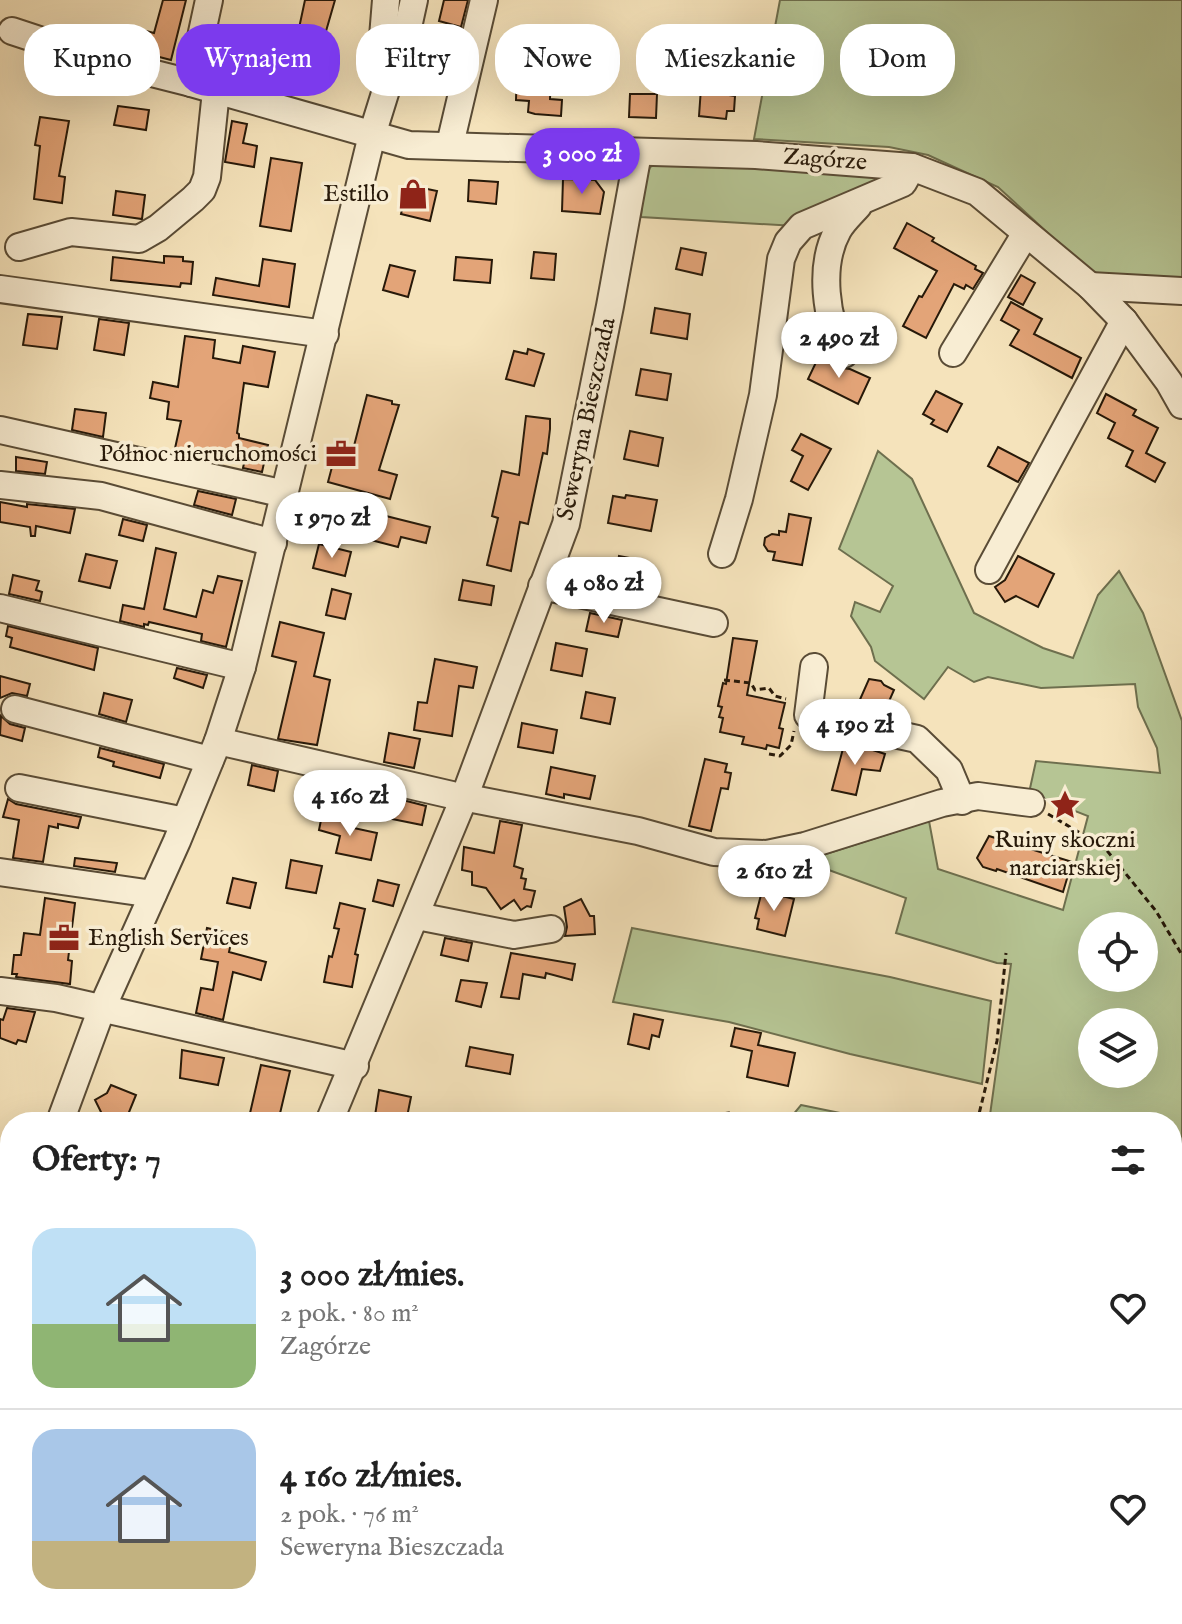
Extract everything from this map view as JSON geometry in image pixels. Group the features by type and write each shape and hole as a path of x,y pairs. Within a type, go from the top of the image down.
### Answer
{"street":[{"path":"204,24 209,0"},
{"path":"384,24 386,0"},
{"path":"409,24 414,0"},
{"path":"453,146 452,136 484,0"},
{"name":"Zagórze","path":"12,31 100,60 176,79"},
{"path":"19,247 71,232 139,239 158,228 202,190 207,177 215,96"},
{"name":"Zagórze","path":"234,96 409,145 756,155 912,167 977,192 1090,286 1124,321 1182,405"},
{"path":"64,1112 102,1008 214,751 242,667 384,96"},
{"name":"Seweryna Bieszczada","path":"334,1112 464,798 567,518 612,300 638,153"},
{"path":"722,554 739,499 763,395 781,259 788,242 802,226 903,183 912,167"},
{"path":"844,354 835,338 829,313 828,272 839,228 863,200"},
{"path":"953,353 1026,233"},
{"path":"1090,286 1182,291"},
{"path":"0,289 325,334"},
{"path":"989,570 1124,321"},
{"path":"0,430 285,494"},
{"path":"0,485 101,496 273,543"},
{"path":"542,586 714,623"},
{"path":"0,608 242,667"},
{"path":"814,667 808,715 917,739 949,770 962,801"},
{"path":"15,709 214,751 539,810 638,831 714,852 767,854 805,846 942,803 978,796 1031,803"},
{"path":"19,788 185,821"},
{"path":"0,872 153,894"},
{"path":"417,916 514,935 551,929"},
{"path":"0,991 56,998 355,1066"}],"path":[{"path":"724,680 751,683 755,690 769,688"},
{"path":"769,754 780,756"},
{"path":"1031,803 1104,847 1156,911 1182,955"},
{"path":"980,1112 997,1041 1006,953"}],"green space":[{"path":"780,0 1182,0 1182,283 1102,283 998,187 928,155 889,147 754,139 762,96 824,96 824,24 776,24"},
{"path":"660,162 884,172 885,184 796,226 641,217 643,187 650,167"},
{"path":"878,451 912,479 974,613 1043,648 1073,658 1098,595 1119,571 1143,613 1182,721 1182,1112 990,1112 1011,964 997,963 896,933 906,898 804,861 929,821 938,869 1063,910 1088,816 1029,793 1036,761 1160,773 1157,748 1138,707 1135,684 1041,688 988,677 974,682 948,667 924,699 875,661 871,647 851,616 855,602 880,612 893,586 839,549"},
{"path":"632,928 890,977 991,1001 982,1084 729,1022 613,1002"},
{"path":"801,1105 835,1112 795,1112"}],"building":[{"path":"163,0 186,0 180,24 176,24 171,60 160,57 160,24 156,24"},
{"path":"305,0 335,0 328,24 300,24"},
{"path":"444,0 468,0 462,24 439,21"},
{"path":"630,94 657,96 656,118 629,117"},
{"path":"516,96 550,96 550,99 562,100 561,116 528,112 529,101 516,100"},
{"path":"700,96 735,96 734,111 727,111 726,119 699,116"},
{"path":"118,106 149,110 146,130 114,125"},
{"path":"40,117 69,121 59,176 65,177 62,203 34,199 40,146 35,145"},
{"path":"232,121 247,124 243,143 257,146 254,167 225,162"},
{"path":"271,158 302,163 291,231 260,226"},
{"path":"563,179 595,180 604,192 600,214 562,211"},
{"path":"469,180 498,182 496,204 468,201"},
{"path":"408,185 437,191 430,221 401,214"},
{"path":"116,191 145,195 142,219 113,215"},
{"path":"907,223 983,273 973,289 954,284 926,338 903,326 937,271 894,248"},
{"path":"681,248 706,253 702,275 676,269"},
{"path":"534,252 556,254 554,280 531,278"},
{"path":"164,256 183,257 183,261 193,262 191,284 181,283 180,287 111,280 113,257 164,263"},
{"path":"456,257 492,260 490,283 454,280"},
{"path":"263,259 295,264 289,307 213,295 216,278 259,286"},
{"path":"390,265 415,271 408,297 383,290"},
{"path":"1021,275 1035,283 1023,305 1008,297"},
{"path":"1011,302 1042,319 1034,334 1081,358 1072,378 1010,345 1019,330 1001,320"},
{"path":"655,308 690,314 687,339 651,333"},
{"path":"28,314 62,317 57,349 23,345"},
{"path":"99,319 129,323 124,355 94,350"},
{"path":"185,336 215,340 213,358 240,363 243,346 275,352 268,387 244,383 237,433 239,438 268,445 262,472 243,468 245,459 212,453 210,461 174,453 181,421 167,419 169,402 150,398 153,382 178,387"},
{"path":"528,349 544,354 534,386 506,379 514,351 527,354"},
{"path":"820,354 835,367 850,369 870,378 858,404 808,379"},
{"path":"641,369 671,374 667,400 636,395"},
{"path":"936,391 962,404 947,432 931,424 934,420 923,414"},
{"path":"1106,394 1136,410 1133,415 1158,428 1146,453 1165,463 1155,482 1126,466 1133,451 1108,438 1115,423 1097,413"},
{"path":"367,395 399,405 379,470 397,475 390,499 328,482 337,448 351,452 354,446"},
{"path":"75,409 106,413 103,437 72,430"},
{"path":"526,416 550,419 550,429 547,454 543,453 528,524 520,522 511,571 487,565 498,518 492,516 502,471 519,475"},
{"path":"630,431 663,438 658,466 624,459"},
{"path":"801,434 831,449 808,490 791,481 803,456 792,450"},
{"path":"998,447 1029,463 1018,482 988,466"},
{"path":"16,457 47,462 45,474 16,471"},
{"path":"198,491 236,499 232,515 194,505"},
{"path":"626,495 657,500 651,531 608,523 613,496 625,498"},
{"path":"0,502 27,507 27,504 75,509 70,533 36,526 35,536 31,536 30,527 0,522"},
{"path":"378,514 430,527 426,543 401,537 398,547 371,540"},
{"path":"789,514 811,518 802,565 773,560 775,552 768,551 764,545 765,538 772,534 779,535 779,531 786,532"},
{"path":"123,519 147,525 143,541 119,535"},
{"path":"319,544 351,552 345,576 313,568"},
{"path":"156,548 176,553 164,609 196,617 203,590 213,593 218,576 242,581 226,647 201,641 202,634 149,622 144,627 120,621 123,605 144,609"},
{"path":"86,554 117,561 110,588 79,581"},
{"path":"619,556 646,561 642,589 614,585"},
{"path":"1018,556 1054,574 1038,607 1016,596 1005,602 995,587 1005,580"},
{"path":"13,575 39,581 36,590 42,592 40,601 9,594"},
{"path":"463,580 494,586 491,605 459,600"},
{"path":"332,589 351,594 345,619 326,615"},
{"path":"590,613 622,620 618,637 586,631"},
{"path":"280,622 324,633 314,676 330,680 317,745 278,739 296,662 272,656"},
{"path":"8,626 98,648 94,670 10,647 12,638 6,636"},
{"path":"733,638 757,641 747,695 785,703 779,728 783,729 779,748 742,744 744,737 720,732 723,718 719,717 722,707 718,706 723,683 726,684"},
{"path":"556,643 587,649 582,676 551,670"},
{"path":"435,659 477,667 473,688 459,686 452,736 414,730 418,702 427,703"},
{"path":"177,668 207,675 203,688 174,678"},
{"path":"0,676 30,684 27,696 12,693 0,698"},
{"path":"869,679 881,681 894,690 883,715 858,704"},
{"path":"586,692 615,698 610,724 581,718"},
{"path":"104,693 132,700 126,722 99,714"},
{"path":"1,716 10,724 25,728 22,741 0,735"},
{"path":"522,723 557,730 553,753 518,747"},
{"path":"389,733 420,739 414,768 384,762"},
{"path":"845,741 885,754 880,771 862,769 856,795 832,790"},
{"path":"100,748 164,764 160,778 113,766 114,762 98,757"},
{"path":"705,759 727,764 725,772 731,773 728,789 721,788 711,831 689,826"},
{"path":"252,765 278,771 274,791 248,785"},
{"path":"551,767 595,776 590,799 546,794"},
{"path":"391,797 426,806 422,825 387,818"},
{"path":"8,799 16,804 81,817 78,828 58,824 58,828 49,826 43,862 13,858 19,820 3,817"},
{"path":"322,815 350,821 349,827 377,833 371,860 336,853 340,836 319,830"},
{"path":"500,821 522,825 514,866 523,869 521,878 526,879 524,889 535,891 531,907 521,910 514,900 501,909 486,888 472,885 472,872 462,870 464,847 494,853"},
{"path":"989,836 1072,862 1063,892 983,867 977,858"},
{"path":"75,858 117,863 115,872 74,866"},
{"path":"291,860 322,866 316,893 286,888"},
{"path":"233,878 256,883 250,908 227,903"},
{"path":"378,880 399,885 393,906 373,901"},
{"path":"762,891 794,899 785,936 757,929 759,919 755,918"},
{"path":"45,898 75,903 68,960 72,961 70,984 12,974 14,955 21,955 24,933 40,935"},
{"path":"581,899 590,916 594,916 595,934 565,936 564,907"},
{"path":"340,903 365,909 355,954 358,955 352,987 324,982 339,929 334,928"},
{"path":"207,928 233,934 229,952 266,962 261,980 233,972 223,1020 196,1013 201,988 213,990 218,962 201,959"},
{"path":"445,938 472,943 468,961 441,955"},
{"path":"511,953 575,964 572,980 546,973 545,978 523,974 519,999 501,997"},
{"path":"461,980 487,983 481,1007 456,1001"},
{"path":"7,1008 35,1012 26,1042 18,1040 16,1044 0,1038 0,1019 3,1020"},
{"path":"634,1014 663,1020 659,1037 652,1035 649,1049 628,1044"},
{"path":"735,1028 761,1033 758,1045 795,1053 788,1086 747,1077 752,1051 731,1046"},
{"path":"470,1047 513,1055 510,1074 466,1066"},
{"path":"182,1050 224,1058 218,1085 180,1078"},
{"path":"261,1065 290,1071 280,1112 250,1112"},
{"path":"111,1085 136,1095 129,1112 101,1112 95,1100 107,1093"},
{"path":"379,1090 411,1097 408,1112 376,1112"}],"place":[{"name":"Estillo","path":"413,194"},
{"name":"Północ nieruchomości","path":"341,454"},
{"name":"Ruiny skoczni narciarskiej","path":"1065,805"},
{"name":"English Services","path":"64,938"}]}
